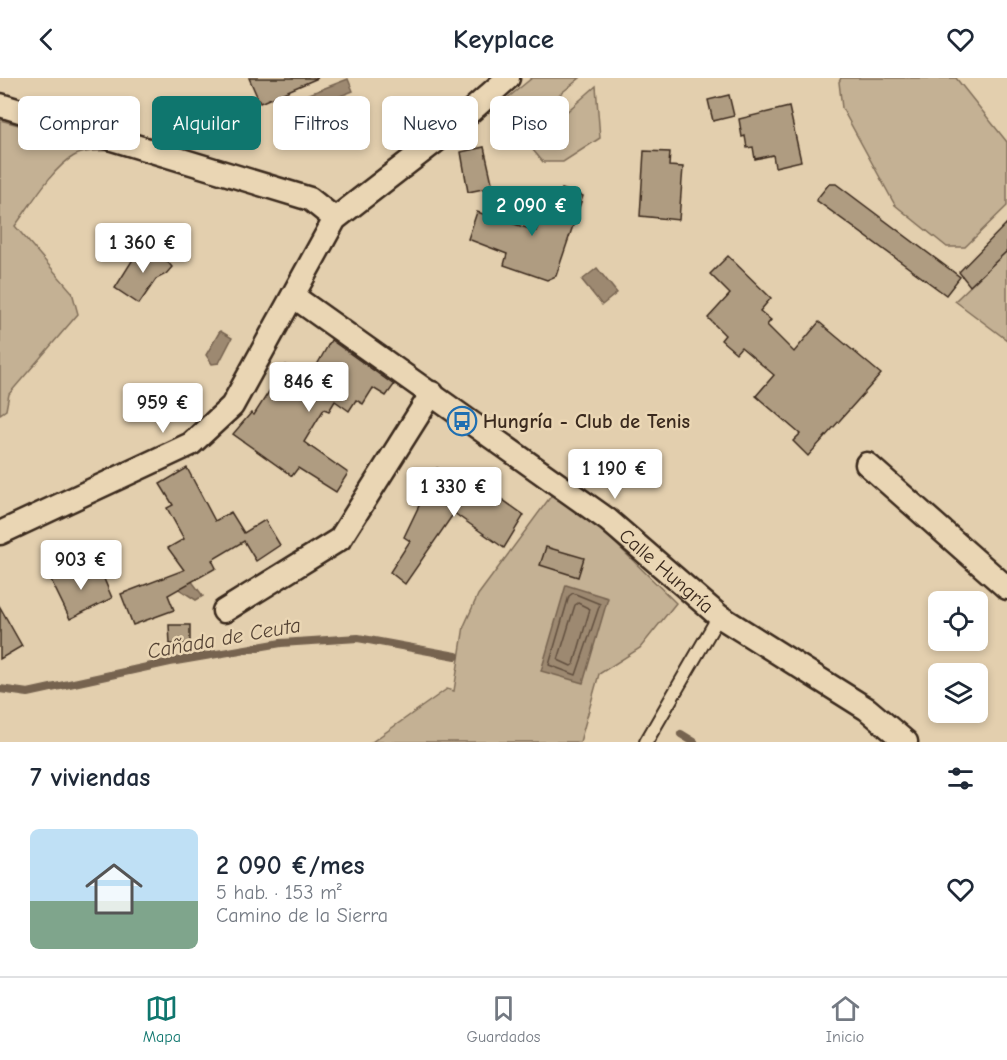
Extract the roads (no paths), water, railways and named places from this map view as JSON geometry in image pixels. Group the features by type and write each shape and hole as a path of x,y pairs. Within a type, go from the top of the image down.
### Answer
{"street":[{"path":"0,533 191,444 232,406 335,219 446,133 508,78"},
{"path":"0,105 310,199 335,219"},
{"name":"Calle Hungría","path":"293,296 608,520 719,616 867,709 906,742"},
{"path":"224,611 340,539 432,393"},
{"path":"867,464 1007,588"}],"lane":[{"path":"646,742 719,616"}],"water":[{"path":"348,79 353,91 340,96 307,95"},
{"path":"597,268 617,293 602,305 582,280"},
{"path":"220,331 232,338 219,363 212,364 206,355"},
{"path":"187,575 203,596 196,600 174,586"},
{"path":"566,585 608,598 583,683 541,671"}],"waterway":[{"name":"Cañada de Ceuta","path":"0,689 28,693 170,662 281,643 358,638 456,656"},
{"name":"Cañada de Ceuta","path":"681,734 694,742"}],"place":[{"name":"Hungría - Club de Tenis","path":"462,421"}]}
